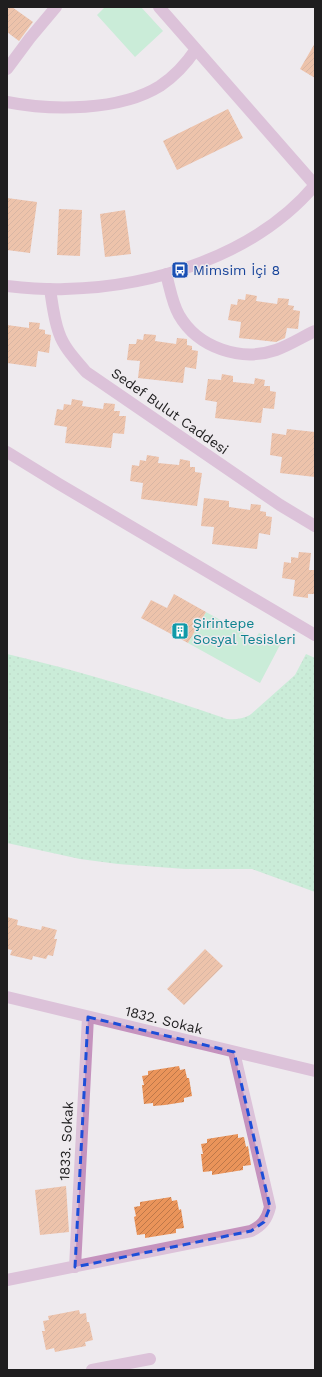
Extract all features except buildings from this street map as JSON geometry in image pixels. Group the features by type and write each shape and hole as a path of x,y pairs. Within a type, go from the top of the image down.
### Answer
{"street":[{"path":"7,69 25,43 56,7"},
{"path":"7,286 50,289 92,288 115,285 166,274 206,260 256,236 292,209 315,185 159,7"},
{"path":"7,102 43,107 67,108 124,101 147,93 169,79 179,70 196,49"},
{"path":"166,274 174,304 186,325 194,334 213,346 223,350 242,354 264,353 276,350 315,331"},
{"name":"Sedef Bulut Caddesi","path":"50,289 58,332 75,360 86,372 280,505 315,526"},
{"path":"7,452 65,488 315,635"},
{"name":"1832. Sokak","path":"7,997 315,1071"},
{"name":"1833. Sokak","path":"75,1267 88,1017"},
{"path":"7,1280 251,1231 264,1222 270,1207 234,1052"},
{"path":"92,1370 150,1359"}],"highlighted area":[{"path":"88,1017 234,1052 270,1207 264,1222 251,1231 75,1267"}],"green space":[{"path":"105,7 141,7 163,31 135,57 97,15"},
{"path":"206,612 255,639 259,633 280,645 260,683 188,643"},
{"path":"7,654 90,675 227,719 241,718 250,715 295,675 306,654 315,658 315,892 252,869 185,869 118,864 80,859 7,843"}],"place":[{"name":"Mimsim İçi 8","path":"180,270"},
{"name":"Şirintepe Sosyal Tesisleri","path":"180,631"}]}
